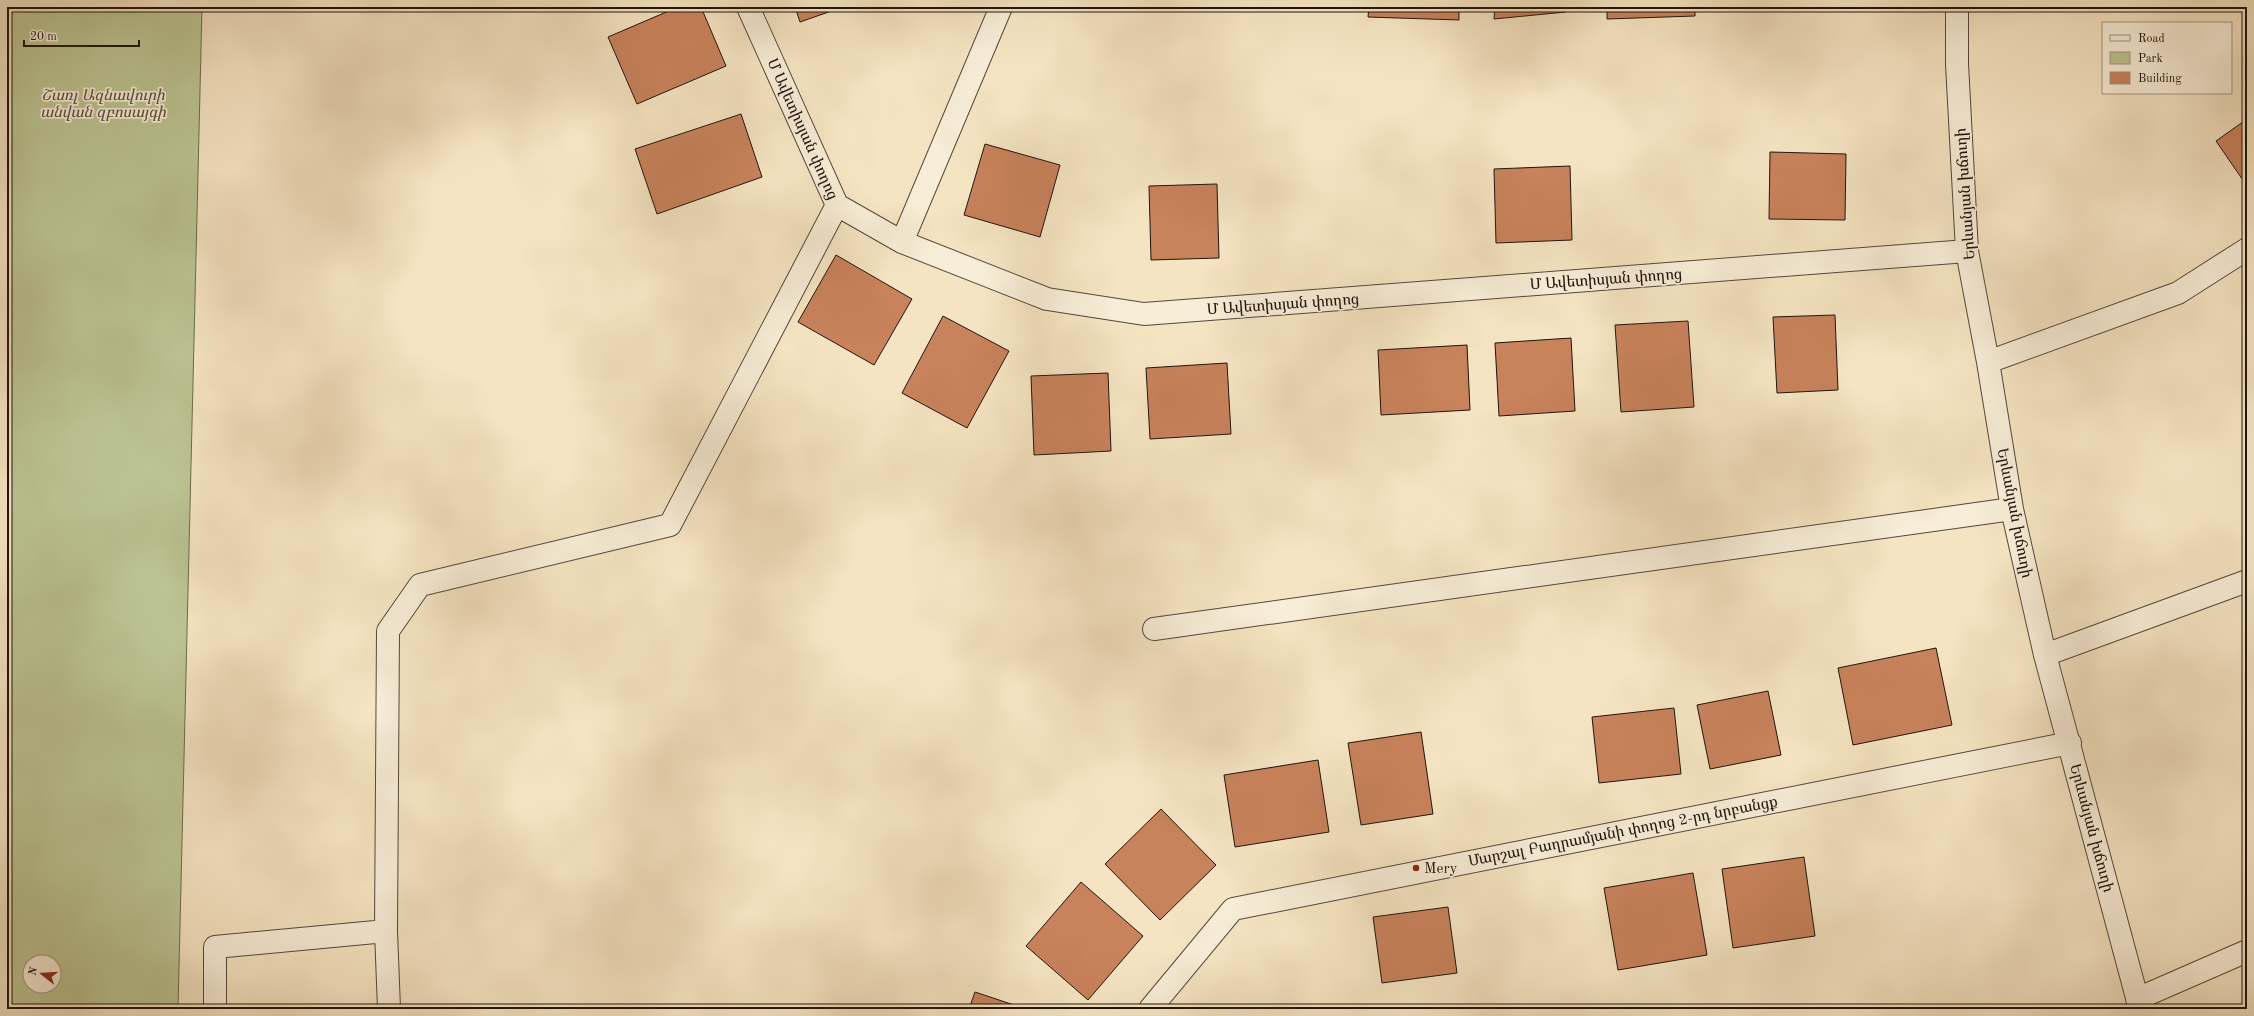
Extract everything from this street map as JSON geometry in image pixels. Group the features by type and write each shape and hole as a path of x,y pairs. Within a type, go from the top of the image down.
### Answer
{"street":[{"name":"Մ Ավետիսյան փողոց","path":"748,7 837,204 902,242 1047,299 1144,314 1967,251"},
{"path":"902,242 1002,7"},
{"name":"Երևանյան խճուղի","path":"1957,7 1957,64 1967,251 1988,362 2012,509 2045,655 2070,743 2139,1004"},
{"path":"389,1009 386,931 388,631 420,585 670,525 837,204"},
{"path":"1988,362 2178,293 2247,249"},
{"path":"1154,629 2012,509"},
{"path":"2045,655 2247,581"},
{"name":"Մարշալ Բաղրամյանի փողոց 2-րդ նրբանցք","path":"1150,1009 1233,909 2070,743"},
{"path":"215,1009 215,947 386,931"},
{"path":"2139,1004 2247,951"}],"green space":[{"name":"Շառլ Ազնավուրի անվան զբոսայգի","path":"7,7 202,7 178,1009 7,1009"}],"building":[{"path":"678,7 701,7 726,66 637,104 608,37"},
{"path":"795,7 843,7 800,22"},
{"path":"1369,7 1459,7 1459,20 1368,17"},
{"path":"1495,7 1566,7 1566,12 1494,19"},
{"path":"1607,7 1695,7 1695,16 1607,19"},
{"path":"741,114 762,177 657,214 635,149"},
{"path":"2247,119 2247,186 2216,141"},
{"path":"985,144 1060,165 1040,237 964,215"},
{"path":"1770,152 1846,154 1845,220 1769,219"},
{"path":"1570,166 1572,240 1496,243 1494,169"},
{"path":"1217,184 1219,258 1151,260 1149,186"},
{"path":"836,255 912,299 874,365 798,322"},
{"path":"1835,315 1838,390 1777,393 1773,317"},
{"path":"943,316 1009,351 967,428 902,393"},
{"path":"1688,321 1694,407 1621,412 1615,325"},
{"path":"1571,338 1575,411 1499,416 1495,343"},
{"path":"1467,345 1470,410 1381,415 1378,350"},
{"path":"1227,363 1231,434 1150,439 1146,368"},
{"path":"1108,373 1111,451 1034,455 1031,376"},
{"path":"1936,648 1952,725 1853,745 1838,668"},
{"path":"1768,691 1781,755 1710,769 1697,705"},
{"path":"1674,708 1681,774 1599,783 1592,717"},
{"path":"1421,732 1433,814 1361,825 1348,743"},
{"path":"1318,760 1329,832 1235,847 1224,775"},
{"path":"1161,809 1216,865 1160,920 1105,864"},
{"path":"1804,857 1815,936 1733,948 1722,869"},
{"path":"1693,873 1707,955 1618,970 1604,888"},
{"path":"1081,882 1143,936 1088,1000 1026,946"},
{"path":"1448,907 1457,973 1382,983 1373,917"},
{"path":"975,992 1026,1009 969,1009"}],"place":[{"name":"Mery","path":"1416,868"}]}
